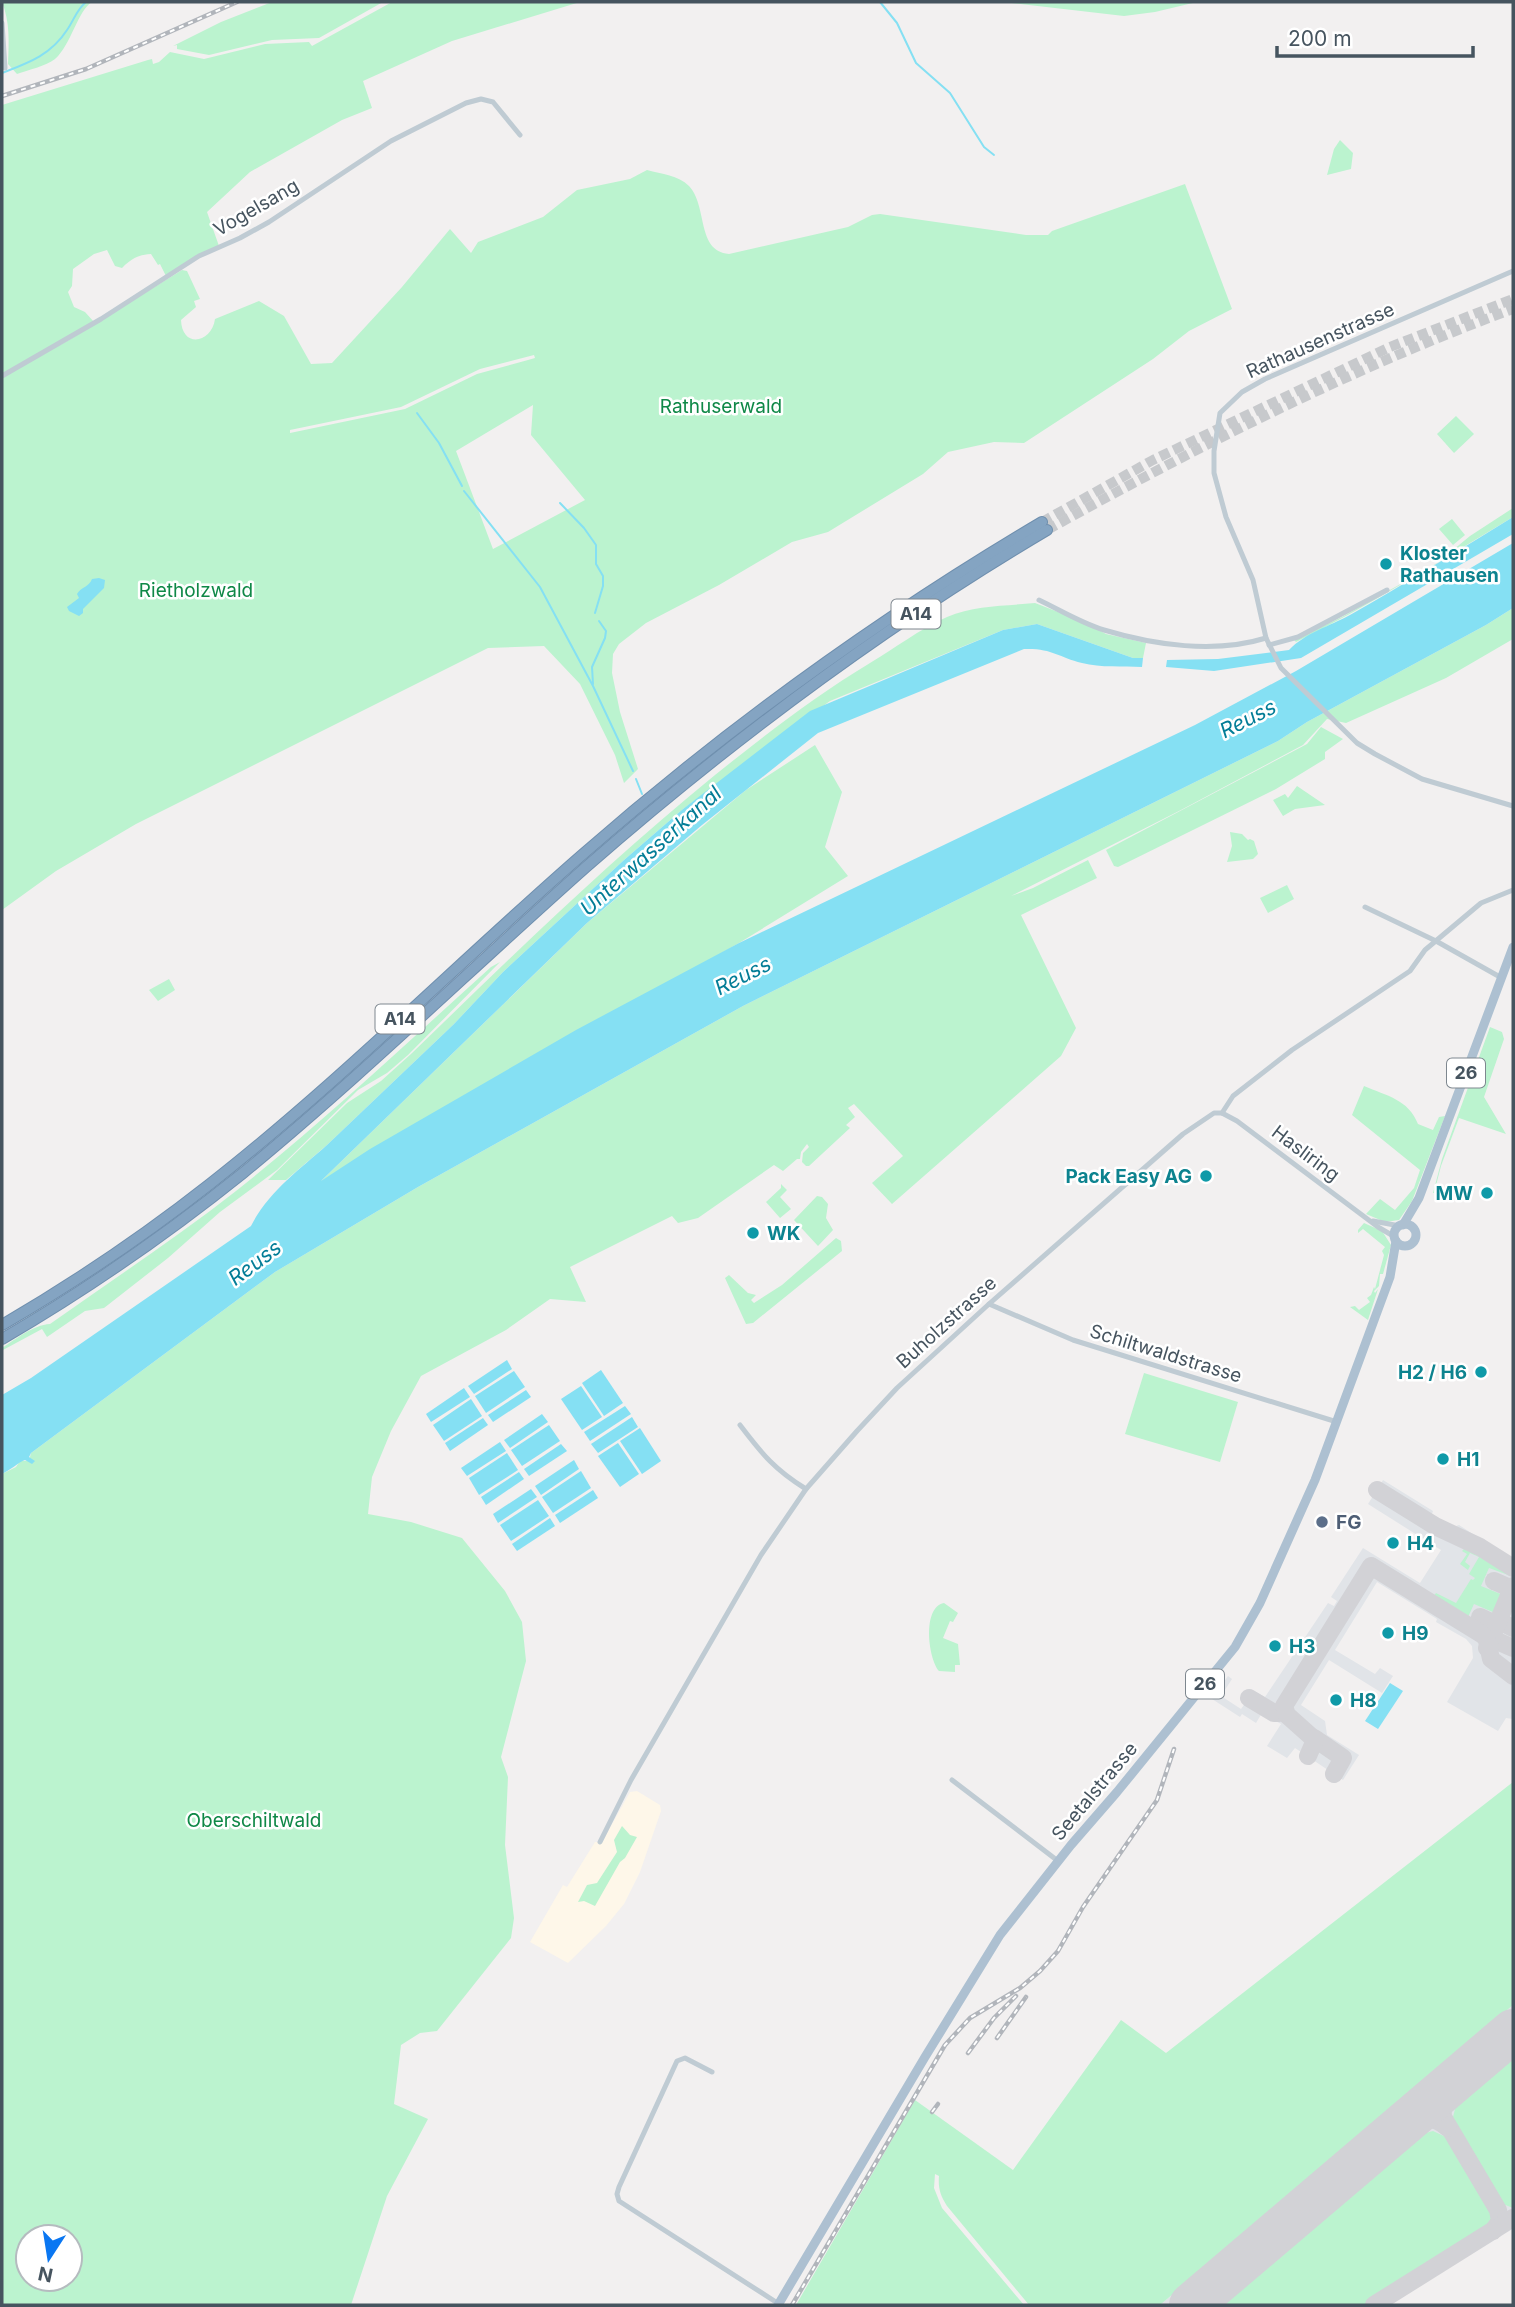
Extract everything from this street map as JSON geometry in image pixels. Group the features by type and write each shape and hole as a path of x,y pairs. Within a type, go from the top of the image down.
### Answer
{"highway":[{"name":"A14","path":"2,1325 117,1252 246,1156 580,857 665,784 747,720 874,627 1044,526 748,733 586,867 353,1078 249,1168 128,1258 2,1339"}],"main road":[{"name":"26","path":"1414,1229 1419,1198 1513,947"},
{"name":"26","path":"1402,1225 1419,1198"},
{"path":"1402,1225 1414,1229 1415,1238 1410,1245 1402,1245 1395,1239 1396,1230 1402,1225"},
{"name":"Seetalstrasse","path":"779,2305 1000,1935 1240,1639 1260,1603 1311,1490 1390,1278 1396,1253 1395,1239"},
{"name":"Seetalstrasse","path":"1390,1278 1410,1245"}],"street":[{"path":"2,23 5,68"},
{"name":"Vogelsang","path":"2,376 58,345 199,256 240,239 270,222 391,141 466,103 481,99 493,102 520,135"},
{"name":"Rathausenstrasse","path":"1513,271 1265,379 1242,392 1220,413 1216,429 1214,473 1226,517 1253,580 1266,638 1284,671 1362,746 1422,779 1513,806"},
{"path":"1269,645 1298,637 1387,590"},
{"path":"1039,600 1104,630 1151,641 1209,647 1241,645 1266,638"},
{"name":"Buholzstrasse","path":"600,1842 632,1780 739,1592 806,1489 897,1388 1183,1134 1206,1117 1222,1113 1233,1096 1292,1051 1410,971 1425,950 1481,903 1513,890"},
{"path":"1365,907 1436,941 1500,978"},
{"name":"Hasliring","path":"1222,1113 1237,1121 1395,1239"},
{"name":"Hasliring","path":"1369,1220 1402,1225"},
{"name":"Schiltwaldstrasse","path":"989,1304 1073,1340 1337,1422"},
{"path":"740,1425 779,1472 806,1489"},
{"path":"952,1780 1058,1861"},
{"path":"712,2072 691,2059 677,2061 619,2187 619,2201 779,2305"}],"shaded area":[{"path":"1383,1480 1433,1511 1432,1514 1453,1527 1459,1525 1513,1560 1513,1719 1506,1718 1498,1731 1447,1702 1473,1658 1472,1646 1466,1639 1436,1622 1437,1619 1377,1582 1335,1650 1375,1674 1380,1668 1393,1676 1382,1693 1329,1660 1301,1705 1325,1721 1327,1735 1359,1755 1343,1780 1295,1748 1287,1758 1267,1746 1281,1724 1262,1713 1256,1723 1242,1714 1240,1717 1212,1699 1228,1676 1232,1679 1221,1696 1241,1709 1254,1691 1265,1697 1328,1603 1334,1606 1337,1601 1331,1597 1363,1548 1420,1583 1441,1550 1368,1504"},
{"path":"637,1791 660,1805 661,1811 640,1872 624,1904 568,1963 530,1942 563,1885 567,1887 595,1842 602,1842 630,1792"},
{"path":"1513,2005 1513,2225 1384,2305 1160,2305"}],"green space":[{"path":"2,2 92,2 83,12 66,45 55,59 17,74 8,64 8,25"},
{"path":"272,2 383,2 319,38 272,40 209,55 173,46 221,22"},
{"path":"392,2 580,2 452,41 363,81 372,108 342,120 250,172 207,212 219,246 166,276 151,254 135,258 122,268 115,266 107,250 94,254 73,269 72,286 68,292 74,307 85,312 94,322 2,374 2,105 148,60 152,59 153,64 170,52 204,59 265,44 309,42 312,46"},
{"path":"1003,2 1197,2 1124,16"},
{"path":"1340,140 1353,153 1351,169 1327,175 1334,149"},
{"path":"647,170 670,175 685,182 695,195 712,245 729,254 848,227 880,214 1026,235 1048,235 1052,231 1185,184 1232,309 1189,331 1153,359 1024,443 994,442 948,452 923,474 828,532 792,542 719,585 646,623 619,644 613,654 612,673 620,712 638,769 624,783 615,755 580,684 544,646 488,648 136,824 56,871 2,910 2,377 69,340 182,270 187,271 200,299 194,301 196,307 181,320 186,335 191,339 203,338 209,333 215,319 259,301 284,316 311,364 332,363 402,287 450,229 471,253 478,242 543,217 577,190 630,179","holes":["534,355 535,358 477,374 405,409 290,433 290,430 401,407 480,369","533,405 531,435 585,500 493,549 456,451"]},
{"path":"1456,416 1474,434 1454,453 1437,434"},
{"path":"1513,508 1513,517 1438,562 1470,536"},
{"path":"1452,519 1465,535 1453,545 1439,529"},
{"path":"1424,571 1324,628 1296,642 1294,640 1342,617"},
{"path":"1035,603 1084,622 1106,634 1146,643 1143,658 1133,658 1037,624 1003,630 830,701 683,809 503,972 454,1024 327,1145 286,1180 268,1180 347,1103 381,1081 411,1054 636,842 772,731 830,689 947,617 968,610"},
{"name":"Oberschiltwald","path":"1513,608 1513,639 1446,678 1346,723 1327,719 1303,745 1011,896 1088,860 1097,878 1021,915 1076,1028 1061,1056 892,1204 872,1183 903,1156 854,1104 848,1108 855,1117 846,1125 850,1128 809,1166 802,1162 803,1153 809,1147 807,1144 800,1159 783,1171 774,1165 698,1218 678,1223 672,1216 570,1267 586,1302 550,1299 506,1330 421,1376 391,1431 372,1477 368,1514 411,1522 462,1538 505,1591 522,1622 526,1661 501,1757 508,1777 505,1845 514,1918 511,1938 437,2031 420,2033 401,2045 394,2104 428,2119 387,2196 351,2305 2,2305 2,1474 16,1467 20,1461 29,1461 31,1453 275,1272 418,1187 743,1006 1278,741 1307,722"},
{"path":"1321,727 1343,739 1325,752 1325,759 1276,789 1118,867 1114,866 1106,850 1307,744"},
{"path":"815,745 842,792 825,847 848,876 739,943 320,1182 587,923 746,790"},
{"path":"1297,786 1325,805 1295,809 1283,816 1273,800 1285,794 1288,798"},
{"path":"1230,832 1242,834 1248,840 1254,841 1258,854 1253,859 1227,862 1232,846"},
{"path":"1287,885 1294,899 1268,913 1260,898"},
{"path":"500,962 408,1055 387,1073 358,1090 277,1170 220,1212 168,1258 104,1308 85,1311 47,1337 42,1329 3,1350 2,1348 25,1333 50,1324 236,1191 333,1109 491,967"},
{"path":"169,979 175,990 158,1001 149,990"},
{"path":"1490,1027 1502,1032 1504,1039 1484,1097 1506,1134 1459,1118 1433,1193 1442,1159"},
{"path":"1364,1086 1403,1104 1418,1124 1433,1130 1439,1117 1445,1116 1412,1201 1399,1220 1385,1222 1366,1214 1380,1199 1395,1210 1414,1188 1420,1170 1352,1115"},
{"path":"781,1184 787,1190 780,1197 791,1209 780,1218 766,1202 781,1188"},
{"path":"817,1196 822,1197 828,1204 826,1218 833,1230 818,1246 794,1220"},
{"path":"1364,1223 1382,1231 1391,1245 1383,1274 1380,1274 1379,1286 1374,1291 1375,1293 1378,1289 1368,1320 1350,1307 1355,1306 1359,1310 1370,1302 1367,1298 1374,1287 1375,1289 1385,1247 1363,1229 1358,1233"},
{"path":"836,1238 841,1241 842,1251 753,1323 746,1324 725,1278 729,1275 748,1293 756,1295 751,1300 754,1303 782,1285"},
{"path":"1144,1373 1238,1402 1220,1462 1125,1434"},
{"path":"1465,1548 1511,1576 1489,1568 1481,1586 1503,1595 1495,1613 1474,1604 1468,1617 1433,1597 1436,1593 1456,1603 1471,1579 1475,1578 1469,1574 1479,1557 1470,1553 1465,1562 1470,1566 1468,1570 1460,1564 1467,1554 1462,1551"},
{"path":"944,1603 958,1613 953,1622 950,1621 943,1638 958,1644 960,1665 955,1665 955,1672 939,1671 930,1645 932,1613"},
{"path":"1513,1782 1513,2005 1160,2305 1029,2305 947,2206 940,2191 939,2176 935,2174 934,2188 942,2208 1024,2305 796,2305 915,2100 1013,2170 1121,2020 1166,2053"},
{"path":"622,1826 630,1835 637,1837 625,1858 620,1862 595,1906 584,1901 578,1902 587,1885 597,1883 617,1852 614,1840"},
{"path":"1513,2057 1513,2208 1498,2199 1452,2121 1456,2105"},
{"path":"1433,2131 1448,2138 1490,2208 1492,2219 1484,2232 1365,2305 1221,2305 1422,2134"}],"water":[{"path":"1513,517 1513,534 1301,658 1214,671 1166,667 1167,660 1218,659 1289,650 1310,634 1371,603"},
{"path":"1513,543 1513,608 1486,625 1307,722 1278,741 743,1006 418,1187 275,1272 31,1453 29,1457 35,1461 32,1464 25,1460 2,1474 2,1395 31,1378 251,1226 266,1203 285,1182 454,1024 503,972 624,860 683,809 810,711 1003,630 1037,624 1133,658 1143,658 1142,667 1104,666 1082,663 1042,650 1024,649 818,733 702,825 587,923 321,1181 370,1149 576,1030 739,943 1195,725 1296,671"},
{"path":"92,579 105,580 104,588 83,609 83,613 79,616 69,611 67,607 79,598 77,594"},
{"path":"507,1360 512,1369 474,1394 468,1386"},
{"path":"601,1370 623,1403 604,1416 582,1383"},
{"path":"514,1371 525,1387 486,1413 475,1396"},
{"path":"581,1386 602,1417 582,1430 561,1399"},
{"path":"464,1388 470,1397 431,1422 426,1414"},
{"path":"526,1390 531,1397 493,1422 488,1415"},
{"path":"471,1399 482,1416 444,1441 433,1425"},
{"path":"625,1406 631,1414 590,1441 584,1432"},
{"path":"542,1414 548,1422 510,1448 504,1440"},
{"path":"632,1417 638,1427 598,1453 591,1444"},
{"path":"483,1418 488,1425 450,1451 445,1443"},
{"path":"549,1425 560,1441 522,1466 511,1450"},
{"path":"640,1428 661,1461 642,1474 620,1441"},
{"path":"500,1442 506,1451 467,1476 461,1468"},
{"path":"618,1443 639,1474 620,1487 598,1456"},
{"path":"561,1444 567,1451 529,1476 524,1469"},
{"path":"507,1453 518,1470 479,1495 469,1478"},
{"path":"574,1460 579,1469 541,1495 535,1486"},
{"path":"581,1471 591,1488 553,1513 542,1497"},
{"path":"519,1472 524,1479 486,1505 481,1497"},
{"path":"531,1489 537,1497 498,1523 493,1514"},
{"path":"593,1490 598,1498 560,1523 555,1515"},
{"path":"538,1500 549,1516 511,1541 500,1525"},
{"path":"550,1518 555,1526 517,1551 512,1544"},
{"path":"1390,1683 1403,1691 1378,1729 1365,1721"}],"waterway":[{"path":"2,73 30,62 54,46 86,2"},
{"path":"880,2 897,23 916,63 950,93 984,147 994,155"},
{"path":"417,413 439,443 462,486"},
{"path":"464,491 540,587 593,686 633,771"},
{"path":"560,503 596,545 596,564 603,576 603,586 595,613"},
{"path":"593,684 592,667 606,631 599,621"},
{"path":"636,779 642,794"}],"taxiway":[{"path":"1377,1490 1435,1526 1480,1547 1513,1568"},
{"path":"1308,1756 1315,1740 1287,1715 1284,1706 1371,1566 1483,1635 1487,1640 1491,1659 1513,1676"},
{"path":"1494,1581 1512,1589"},
{"path":"1487,1648 1513,1586"},
{"path":"1480,1617 1497,1625"},
{"path":"1507,1625 1513,1628"},
{"path":"1497,1641 1513,1648"},
{"path":"1249,1698 1274,1713 1279,1713"},
{"path":"1314,1738 1343,1758 1334,1774"},
{"path":"1460,2076 1446,2095 1443,2117 1498,2210 1500,2221 1493,2231"},
{"path":"1406,2122 1428,2119 1448,2128"},
{"path":"1374,2305 1513,2218"}],"runway":[{"path":"1191,2305 1513,2031"}],"tunnel":[{"path":"1042,522 1153,460 1390,347 1513,299"},
{"path":"1047,530 1276,410 1393,357 1513,309"}],"railway":[{"path":"2,96 86,69 237,2"},
{"path":"792,2305 945,2045 970,2018 1020,1988 1058,1951 1083,1907 1157,1800 1174,1749"},
{"path":"968,2053 994,2018 1016,1996"},
{"path":"997,2038 1026,1997"},
{"path":"932,2112 938,2104"}],"place":[{"name":"Kloster Rathausen","path":"1386,564"},
{"name":"Pack Easy AG","path":"1206,1176"},
{"name":"MW","path":"1487,1193"},
{"name":"WK","path":"753,1233"},
{"name":"H2 / H6","path":"1481,1372"},
{"name":"H1","path":"1443,1459"},
{"name":"FG","path":"1322,1522"},
{"name":"H4","path":"1393,1543"},
{"name":"H9","path":"1388,1633"},
{"name":"H3","path":"1275,1646"},
{"name":"H8","path":"1336,1700"}],"park label":[{"name":"Rathuserwald","path":"721,406"},
{"name":"Rietholzwald","path":"196,590"}],"water label":[{"name":"Reuss","path":"1248,719"},
{"name":"Unterwasserkanal","path":"651,851"},
{"name":"Reuss","path":"743,976"},
{"name":"Reuss","path":"255,1263"}]}
